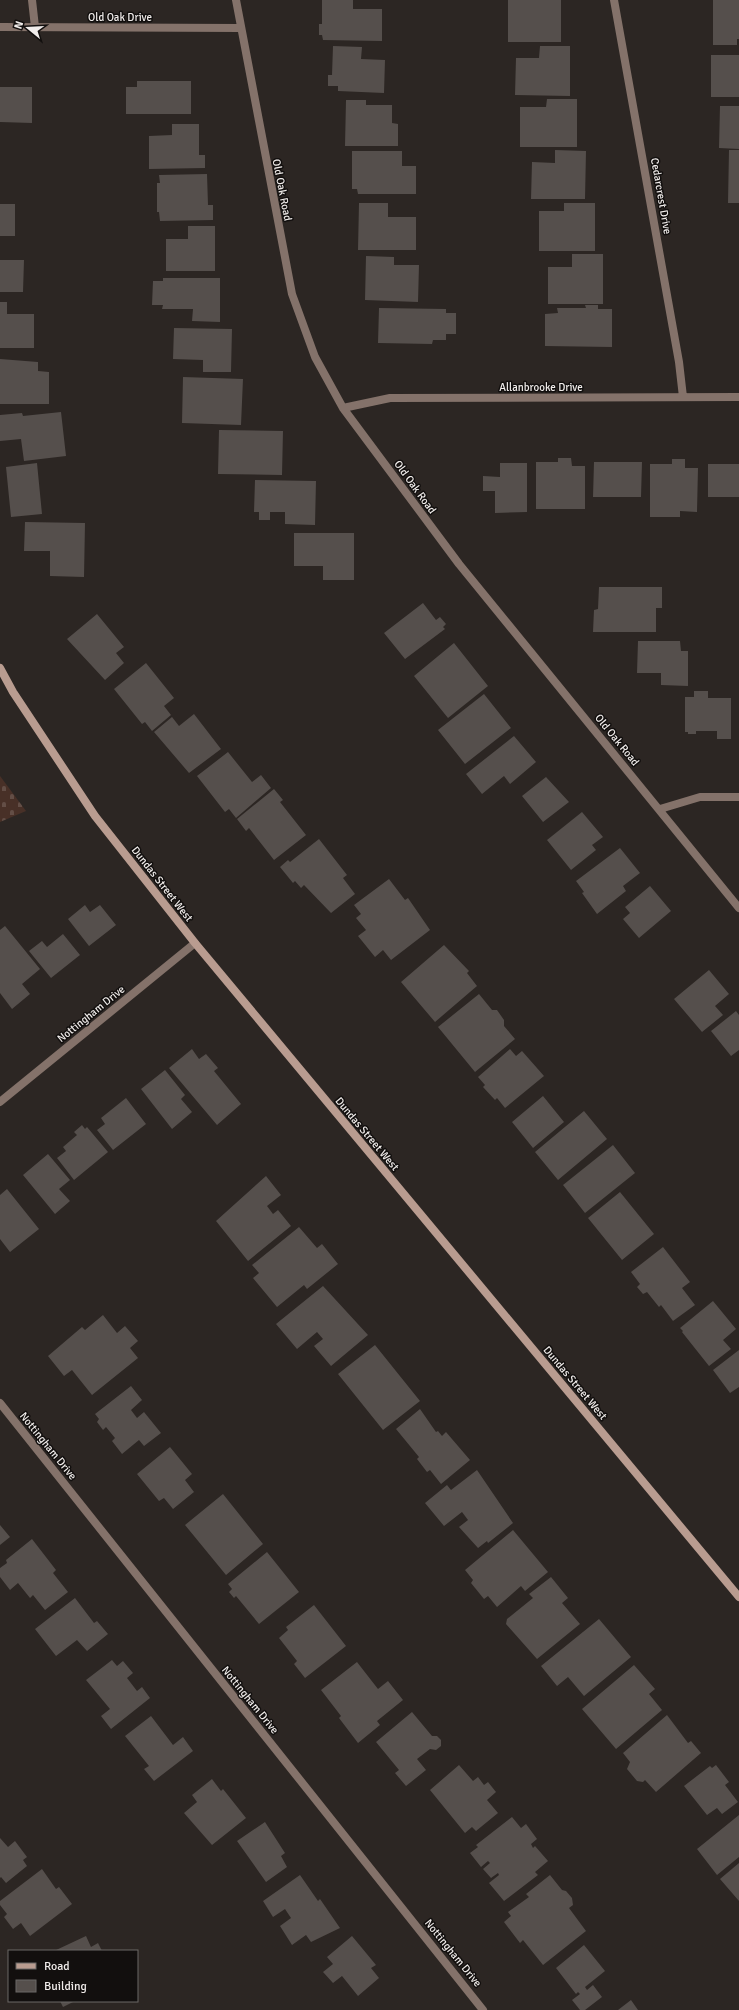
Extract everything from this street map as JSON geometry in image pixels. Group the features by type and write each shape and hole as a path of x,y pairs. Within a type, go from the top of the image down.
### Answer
{"main road":[{"name":"Dundas Street West","path":"0,668 13,692 95,816 195,943 739,1597"}],"street":[{"path":"32,0 35,27"},
{"name":"Old Oak Road","path":"236,0 240,28 292,294 315,357 343,408 459,564 660,809 739,908"},
{"name":"Cedarcrest Drive","path":"614,0 679,362 683,397"},
{"name":"Old Oak Drive","path":"0,27 240,28"},
{"name":"Allanbrooke Drive","path":"343,408 390,398 739,397"},
{"path":"660,809 700,797 739,797"},
{"name":"Nottingham Drive","path":"0,1102 195,943"},
{"name":"Nottingham Drive","path":"0,1403 484,2010"}],"green space":[{"path":"0,776 26,811 0,822"}],"building":[{"path":"322,0 353,0 353,9 382,9 382,41 323,40 322,35 319,35 319,24 322,24"},
{"path":"508,0 561,0 561,42 508,42"},
{"path":"713,0 739,0 739,39 737,39 737,45 713,45"},
{"path":"333,46 362,47 361,59 385,60 384,93 338,91 338,86 328,86 328,75 332,75"},
{"path":"540,46 570,46 570,96 515,95 516,58 539,58"},
{"path":"711,55 739,55 739,97 711,97"},
{"path":"137,81 191,81 191,114 126,114 126,87 137,87"},
{"path":"0,87 32,87 32,123 0,122"},
{"path":"547,99 577,99 577,147 520,147 520,107 546,107"},
{"path":"346,100 366,100 366,105 392,105 392,123 398,124 398,146 345,146"},
{"path":"720,106 739,106 739,149 719,148"},
{"path":"172,124 199,124 199,155 205,155 205,168 149,169 149,136 172,135"},
{"path":"555,150 586,151 585,199 531,199 532,162 555,163"},
{"path":"729,150 739,150 739,203 728,203"},
{"path":"352,151 402,151 402,166 416,166 416,194 358,194 357,189 352,189"},
{"path":"207,174 208,205 213,205 213,220 160,221 159,212 157,212 157,183 160,183 159,175"},
{"path":"359,203 388,203 388,217 416,217 416,250 358,250"},
{"path":"564,203 595,203 595,251 539,251 539,211 564,211"},
{"path":"0,204 15,204 15,236 0,236"},
{"path":"188,226 215,226 215,271 166,271 166,239 188,239"},
{"path":"572,254 603,254 603,304 548,304 548,267 572,267"},
{"path":"366,256 394,257 394,265 419,265 418,302 365,300"},
{"path":"0,260 24,260 23,292 0,292"},
{"path":"163,278 220,278 220,322 192,321 193,309 162,309 163,305 152,305 153,281 163,281"},
{"path":"0,302 7,302 7,314 34,314 34,348 0,348"},
{"path":"585,305 598,305 598,309 612,309 612,347 545,346 545,314 558,313 557,308 586,308"},
{"path":"379,308 446,309 446,313 456,313 456,334 446,334 446,340 433,340 432,344 378,343"},
{"path":"174,328 232,329 231,372 203,372 203,360 173,359"},
{"path":"0,359 38,362 38,371 49,372 49,404 0,404"},
{"path":"183,377 243,379 241,425 182,423"},
{"path":"61,412 66,456 24,461 21,439 0,441 0,415 22,413 23,416"},
{"path":"219,430 283,431 282,475 218,474"},
{"path":"558,458 571,458 572,466 585,466 585,509 536,509 536,462 558,462"},
{"path":"672,459 685,459 685,468 698,468 697,512 680,511 680,517 650,517 650,464 672,464"},
{"path":"594,462 642,462 641,497 593,497"},
{"path":"37,463 42,514 11,517 6,467"},
{"path":"500,463 527,463 527,512 495,513 495,491 483,491 483,476 500,477"},
{"path":"708,464 739,464 739,497 708,497"},
{"path":"255,480 316,481 315,525 285,524 285,512 270,512 270,520 259,520 259,512 254,512"},
{"path":"25,522 85,523 84,577 50,576 50,551 24,551"},
{"path":"294,533 354,533 354,580 323,580 323,566 294,566"},
{"path":"599,587 662,587 662,608 656,608 656,632 593,632 594,610 598,609"},
{"path":"423,603 436,620 440,617 446,624 443,627 445,629 405,659 384,633"},
{"path":"97,614 124,647 116,653 124,663 105,680 67,639"},
{"path":"638,641 680,641 681,651 688,651 688,686 661,685 661,673 637,673"},
{"path":"454,643 488,686 448,718 414,676"},
{"path":"146,663 174,698 164,706 171,715 152,731 145,722 142,724 114,689"},
{"path":"694,691 708,691 708,698 731,698 731,739 717,739 717,731 696,731 696,734 688,734 688,732 685,732 685,697 694,697"},
{"path":"484,694 511,728 465,764 438,730"},
{"path":"194,714 221,749 189,773 154,732 172,717 179,726"},
{"path":"514,736 536,762 510,784 504,776 482,794 466,774"},
{"path":"228,752 252,782 261,775 271,788 236,818 229,809 225,812 197,776"},
{"path":"546,777 569,802 543,822 522,796"},
{"path":"274,789 283,800 280,802 306,835 274,860 249,828 246,831 237,819"},
{"path":"582,812 603,837 592,845 596,850 571,870 547,840"},
{"path":"319,839 347,875 343,878 355,894 331,913 304,885 301,888 295,881 293,883 280,867 288,860 290,862"},
{"path":"620,848 640,873 623,886 626,891 597,914 582,893 584,892 576,881"},
{"path":"389,879 405,900 408,898 430,930 391,960 383,950 375,957 358,936 366,930 356,918 361,914 354,905"},
{"path":"650,886 671,911 639,938 623,919 630,913 625,907"},
{"path":"85,905 90,912 100,905 116,925 89,946 68,919"},
{"path":"5,926 40,969 22,984 30,994 12,1009 0,993 0,930"},
{"path":"63,934 80,955 51,978 29,951 42,941 47,947"},
{"path":"444,945 469,971 467,973 477,986 435,1022 401,982"},
{"path":"709,970 729,994 715,1006 723,1015 702,1032 674,999"},
{"path":"479,994 492,1010 497,1010 504,1020 504,1026 515,1039 475,1072 438,1027"},
{"path":"736,1011 739,1015 739,1050 731,1056 711,1031"},
{"path":"192,1049 199,1059 206,1054 218,1068 214,1071 241,1104 217,1125 169,1068"},
{"path":"510,1049 516,1056 522,1051 544,1076 505,1108 497,1098 495,1100 483,1087 485,1085 478,1077"},
{"path":"165,1070 185,1095 181,1099 192,1112 172,1129 141,1089"},
{"path":"543,1096 564,1122 533,1148 512,1122"},
{"path":"126,1098 146,1124 113,1150 97,1130 105,1124 101,1118"},
{"path":"584,1111 607,1139 558,1180 535,1152"},
{"path":"82,1125 85,1129 87,1127 108,1152 74,1180 57,1158 66,1151 63,1147 77,1135 74,1132"},
{"path":"613,1145 635,1173 585,1213 563,1185"},
{"path":"48,1154 70,1180 59,1189 70,1201 55,1214 23,1175"},
{"path":"266,1176 281,1195 267,1206 273,1214 278,1210 291,1226 248,1261 216,1221"},
{"path":"7,1189 39,1229 10,1252 0,1239 0,1195"},
{"path":"620,1192 654,1234 622,1260 588,1218"},
{"path":"299,1227 317,1248 322,1244 338,1264 307,1289 304,1285 277,1307 253,1278 259,1273 252,1265"},
{"path":"663,1247 690,1282 682,1288 695,1305 673,1321 661,1305 659,1307 647,1292 643,1294 637,1287 640,1284 631,1272"},
{"path":"323,1286 368,1335 331,1366 314,1346 323,1339 317,1332 297,1349 276,1324"},
{"path":"713,1301 736,1329 723,1340 731,1349 709,1366 680,1328"},
{"path":"103,1315 117,1333 125,1326 138,1341 130,1348 138,1358 92,1395 72,1370 64,1376 48,1356 82,1327 85,1330"},
{"path":"375,1345 420,1401 383,1430 338,1374"},
{"path":"739,1350 739,1387 730,1393 713,1370"},
{"path":"131,1386 142,1400 131,1410 137,1418 144,1412 161,1433 144,1446 139,1440 122,1454 112,1441 115,1438 106,1427 103,1430 97,1422 99,1419 95,1414"},
{"path":"420,1409 436,1432 438,1431 442,1436 446,1432 470,1460 441,1484 430,1470 427,1472 417,1459 419,1457 396,1429"},
{"path":"170,1447 192,1474 185,1480 194,1492 173,1509 164,1498 159,1501 137,1474"},
{"path":"477,1470 513,1523 488,1543 487,1541 478,1548 459,1527 468,1520 462,1512 444,1526 425,1503 447,1485 451,1490"},
{"path":"223,1494 263,1544 226,1575 185,1525"},
{"path":"0,1525 10,1537 0,1545"},
{"path":"513,1530 548,1572 525,1591 521,1586 497,1607 488,1596 484,1599 471,1583 473,1580 465,1570"},
{"path":"32,1539 56,1570 53,1573 68,1592 45,1610 33,1595 30,1598 18,1583 10,1590 0,1577 0,1568 7,1563 6,1560"},
{"path":"267,1552 299,1592 259,1624 236,1596 234,1598 229,1592 232,1589 228,1584"},
{"path":"551,1577 568,1598 562,1603 580,1624 537,1659 506,1624 507,1619 533,1598 529,1594"},
{"path":"75,1598 94,1623 97,1621 108,1634 87,1651 77,1640 56,1656 35,1629"},
{"path":"314,1605 346,1646 305,1678 294,1664 297,1661 279,1638 288,1630 286,1627"},
{"path":"599,1619 631,1657 584,1696 568,1677 557,1686 541,1666"},
{"path":"112,1660 117,1666 123,1661 133,1673 127,1678 137,1691 142,1687 150,1698 111,1729 101,1716 110,1709 86,1680"},
{"path":"357,1662 378,1689 388,1681 403,1700 377,1721 380,1725 358,1743 339,1718 341,1716 321,1690"},
{"path":"634,1665 655,1689 649,1694 662,1710 616,1749 582,1709"},
{"path":"412,1712 432,1736 437,1736 441,1740 441,1746 436,1750 430,1749 417,1759 426,1770 406,1786 395,1773 399,1770 376,1742"},
{"path":"667,1715 688,1743 691,1741 701,1753 656,1792 645,1780 643,1782 637,1781 627,1769 630,1762 623,1753"},
{"path":"151,1716 173,1745 183,1737 193,1751 154,1781 144,1769 149,1766 125,1736"},
{"path":"459,1765 473,1781 478,1777 484,1785 488,1782 496,1792 487,1800 498,1813 476,1831 472,1827 465,1833 430,1790"},
{"path":"716,1765 729,1782 725,1785 738,1802 722,1814 717,1808 707,1815 684,1786 710,1766 712,1768"},
{"path":"212,1779 221,1791 223,1789 246,1818 212,1845 184,1813 197,1802 192,1795"},
{"path":"739,1815 739,1857 717,1875 697,1849"},
{"path":"512,1817 521,1828 526,1824 537,1839 531,1844 533,1848 535,1846 548,1861 535,1872 538,1875 504,1901 489,1883 499,1875 498,1873 491,1878 483,1869 490,1863 488,1861 481,1867 470,1853 478,1847 476,1845"},
{"path":"265,1822 285,1853 281,1856 287,1867 266,1882 237,1841"},
{"path":"0,1838 8,1847 15,1841 27,1857 23,1860 27,1866 6,1883 1,1877 0,1878"},
{"path":"739,1863 739,1901 720,1879"},
{"path":"42,1869 56,1889 59,1887 72,1904 30,1936 21,1923 13,1929 4,1917 7,1914 0,1905 0,1901"},
{"path":"300,1875 318,1901 320,1899 340,1928 311,1942 306,1935 292,1945 280,1926 291,1918 285,1909 273,1917 263,1901"},
{"path":"550,1875 562,1890 566,1891 572,1898 573,1905 569,1908 586,1931 543,1965 523,1940 520,1943 504,1922 511,1916 508,1912 529,1897 526,1894"},
{"path":"86,1936 91,1947 98,1943 102,1950 56,1950"},
{"path":"352,1936 376,1965 371,1968 379,1978 358,1996 342,1976 333,1983 323,1972 333,1964 327,1957"},
{"path":"584,1945 605,1971 585,1987 587,1990 593,1985 602,1997 585,2010 580,2010 572,2000 580,1994 578,1992 576,1994 556,1968"},
{"path":"631,2000 638,2010 618,2010"},
{"path":"60,2002 73,2002 63,2007"}]}
